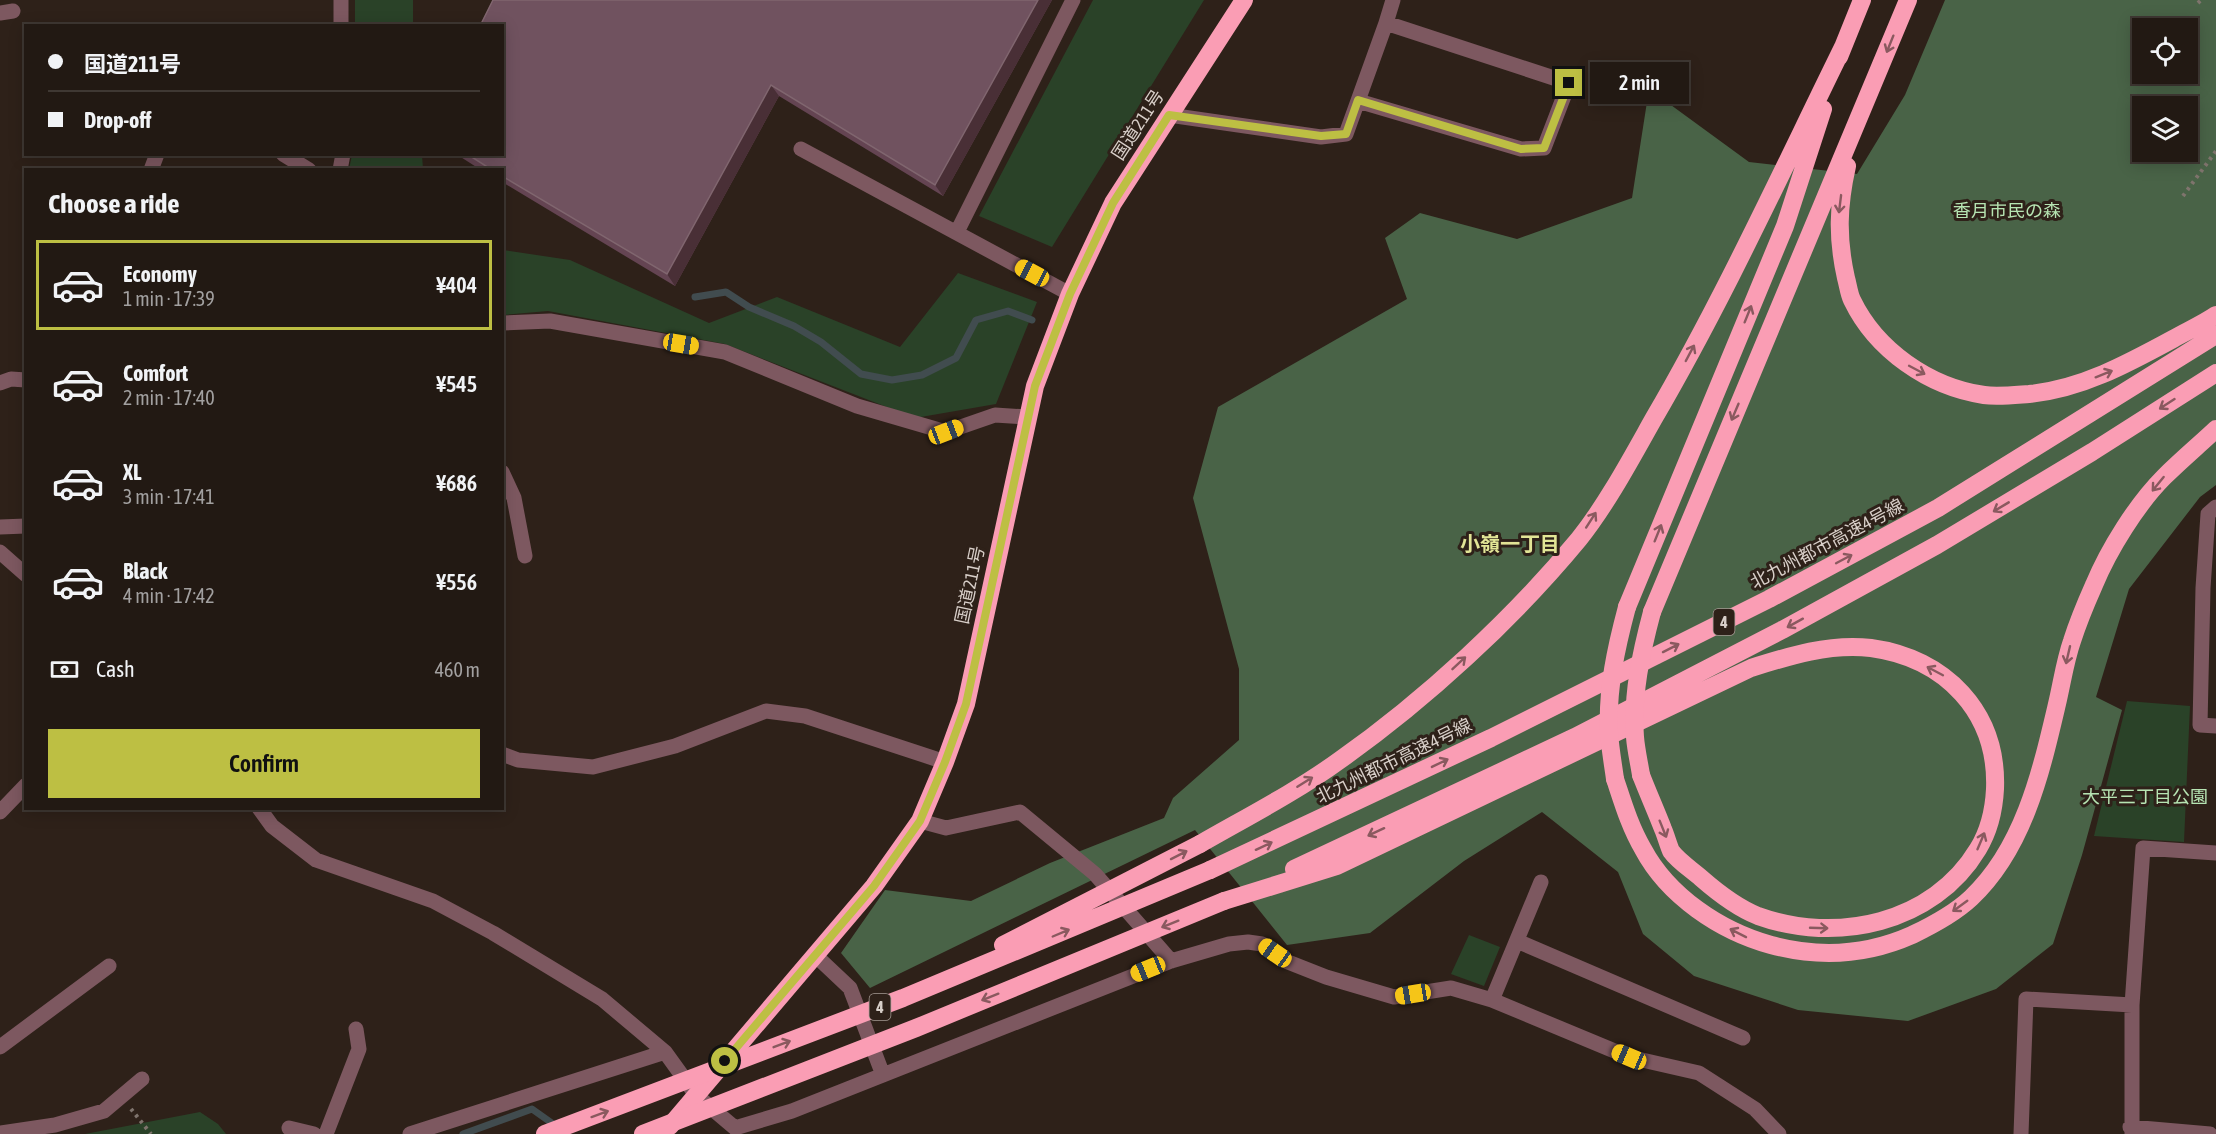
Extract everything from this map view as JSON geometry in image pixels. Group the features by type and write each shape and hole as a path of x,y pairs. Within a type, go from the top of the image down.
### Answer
{"highway":[{"name":"国道211号","path":"663,1134 874,886 920,821 966,704 1035,386 1070,294 1113,203 1244,0"},
{"path":"1862,0 1843,47 1785,226 1628,607 1615,652 1610,693 1609,732 1615,779 1627,816 1644,851 1670,887 1709,919 1751,940 1797,952 1843,954 1891,945 1933,925 1971,898 2002,861 2023,820 2042,766 2071,642 2095,583 2124,529 2163,478 2216,429"},
{"path":"1224,901 1337,866 1698,693 1751,668 1795,654 1835,648 1870,648 1908,656 1944,675 1972,704 1990,739 1995,772 1994,810 1979,849 1952,881 1921,905 1890,919 1844,929 1802,927 1756,915 1714,890 1672,851 1641,775 1635,737 1637,689 1642,650 1652,612 1908,0"},
{"path":"903,998 1200,844 1272,803 1340,760 1434,687 1516,609 1580,537 1625,469 1713,311 1843,47"},
{"path":"1873,87 1849,159 1842,189 1838,221 1840,253 1851,299 1875,336 1907,365 1942,383 1984,395 2030,394 2074,386 2127,364 2216,315"},
{"name":"北九州都市高速4号線","path":"545,1134 903,998 1210,870 1481,743 1769,599 1938,508 2216,335"},
{"name":"4","path":"643,1134 916,1028 1224,901 1406,818 1575,737 1782,630 1937,545 2092,452 2216,373"}],"street":[{"path":"341,0 341,24"},
{"path":"957,232 1073,0"},
{"path":"1169,115 1321,136 1346,134 1393,0"},
{"path":"1358,100 1521,149 1544,148 1569,83 1386,23"},
{"path":"801,149 1070,294"},
{"path":"286,156 306,168"},
{"path":"504,323 550,321 725,352 857,406 946,432 995,415 1028,417"},
{"path":"0,383 11,379 24,380"},
{"path":"504,476 514,498 525,556"},
{"path":"2216,507 2208,514 2203,588 2200,725 2216,726"},
{"path":"0,527 24,526"},
{"path":"0,552 24,573"},
{"path":"504,755 518,760 593,767 675,746 766,711 805,716 945,762"},
{"path":"0,812 24,787"},
{"path":"260,810 272,826 316,860 433,901 493,933 602,999 665,1052 696,1095 735,1128 792,1111 1171,961 1229,944 1248,942 1262,945 1288,962 1326,977 1394,998 1451,988 1492,1000 1629,1057 1699,1073 1755,1109 1779,1134"},
{"path":"920,821 946,828 1020,812 1095,874 1171,961"},
{"path":"2210,1134 2131,1131 2132,1005 2142,848 2216,853"},
{"path":"1492,1000 1541,882"},
{"path":"1517,941 1743,1038"},
{"path":"815,955 850,988 883,1075"},
{"path":"0,1047 109,966"},
{"path":"2021,1134 2026,999 2132,1005"},
{"path":"326,1134 359,1049 356,1029"},
{"path":"410,1134 665,1052"},
{"path":"0,1133 55,1125 104,1111 142,1079"},
{"path":"289,1128 314,1134"}],"path":[{"path":"2183,196 2216,151"},
{"path":"121,1097 151,1134"}],"green space":[{"path":"355,0 413,0 413,24 355,24"},
{"path":"1093,0 1204,0 1052,247 979,216"},
{"name":"香月市民の森","path":"1945,0 2216,0 2216,485 2200,497 2129,589 2096,697 2122,710 2082,855 2053,944 1996,989 1908,1021 1798,1010 1694,976 1643,934 1618,872 1542,812 1464,861 1370,933 1287,945 1195,830 870,988 841,953 885,890 971,901 1050,863 1164,818 1173,798 1239,740 1239,669 1193,498 1218,407 1407,299 1385,238 1420,213 1517,239 1632,198 1649,89 1749,162 1857,174 1905,95"},
{"path":"352,156 422,156 423,168 349,168"},
{"path":"504,250 570,260 709,323 777,297 900,347 958,273 1037,302 996,404 915,418 725,344 548,311 504,315"},
{"name":"大平三丁目公園","path":"2127,701 2190,706 2184,842 2094,836"},
{"path":"1469,935 1500,947 1484,986 1451,974"},
{"path":"200,1112 218,1124 226,1134 85,1134"}],"building":[{"path":"493,0 1038,0 935,185 771,85 667,274 504,177 504,168 489,168 470,156 504,156 504,24 481,24"}],"waterway":[{"path":"695,297 726,292 749,307 794,326 821,342 861,374 892,380 922,375 956,358 976,320 1008,311 1032,320"},
{"path":"463,1134 532,1109 556,1126"}],"district":[{"name":"小嶺一丁目","path":"1510,544"}],"route":[{"path":"725,1061 874,886 920,821 966,704 1035,386 1070,294 1113,203 1169,115 1321,136 1346,134 1358,100 1521,149 1544,148 1569,83"}]}
